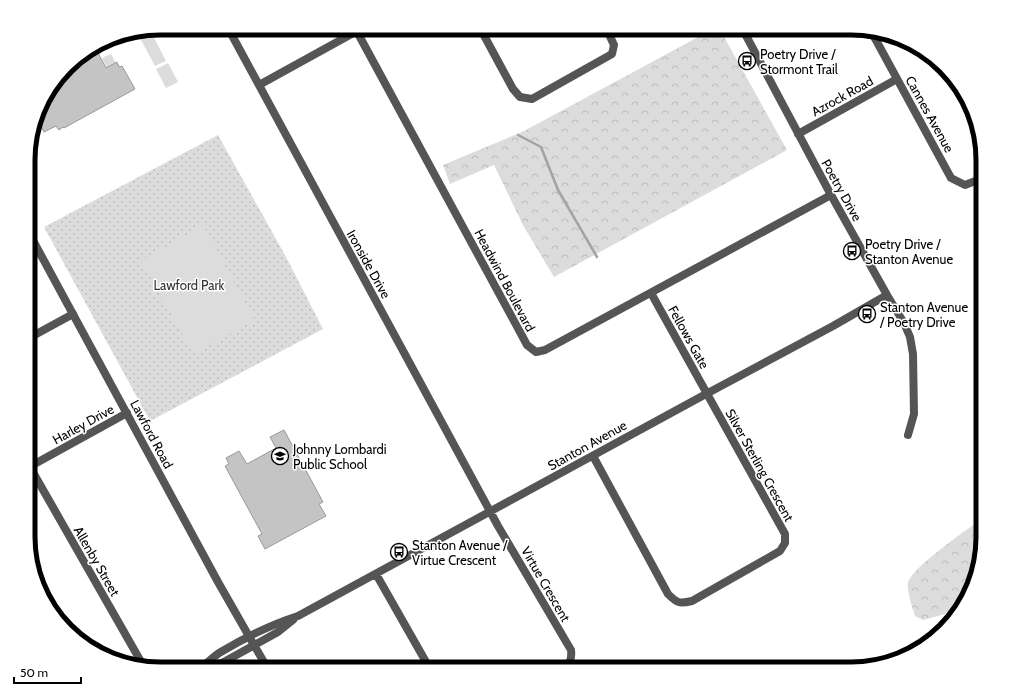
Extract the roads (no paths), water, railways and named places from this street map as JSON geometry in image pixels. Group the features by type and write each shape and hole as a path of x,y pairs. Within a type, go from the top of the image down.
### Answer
{"street":[{"name":"Ironside Drive","path":"232,35 490,512"},
{"path":"259,85 347,35"},
{"name":"Headwind Boulevard","path":"359,35 527,345 536,352 545,350 831,195"},
{"path":"484,35 513,89 520,97 532,99 612,54 614,45 609,35"},
{"name":"Poetry Drive","path":"746,35 831,195 910,336 913,354 914,414 908,435"},
{"name":"Cannes Avenue","path":"874,37 951,178 965,185 976,181"},
{"name":"Azrock Road","path":"798,134 897,79"},
{"name":"Lawford Road","path":"35,244 264,662"},
{"name":"Fellows Gate","path":"651,292 706,394"},
{"name":"Stanton Avenue","path":"224,662 278,632 298,616 833,326 886,295"},
{"path":"35,335 73,314"},
{"name":"Silver Sterling Crescent","path":"593,456 668,594 676,602 683,603 692,601 780,550 785,543 784,534 706,394"},
{"name":"Harley Drive","path":"35,464 127,413"},
{"name":"Allenby Street","path":"35,477 140,660"},
{"name":"Virtue Crescent","path":"490,512 571,650 572,656 570,662"},
{"path":"376,574 426,662"},
{"name":"Stanton Avenue","path":"207,662 217,654 275,623 298,616"}],"waterway":[{"path":"518,135 541,147 558,190 597,257"}],"place":[{"name":"Poetry Drive / Stormont Trail","path":"747,61"},
{"name":"Poetry Drive / Stanton Avenue","path":"852,251"},
{"name":"Stanton Avenue / Poetry Drive","path":"867,314"},
{"name":"Johnny Lombardi Public School","path":"280,456"},
{"name":"Stanton Avenue / Virtue Crescent","path":"399,552"}],"park label":[{"name":"Lawford Park","path":"189,285"}]}
